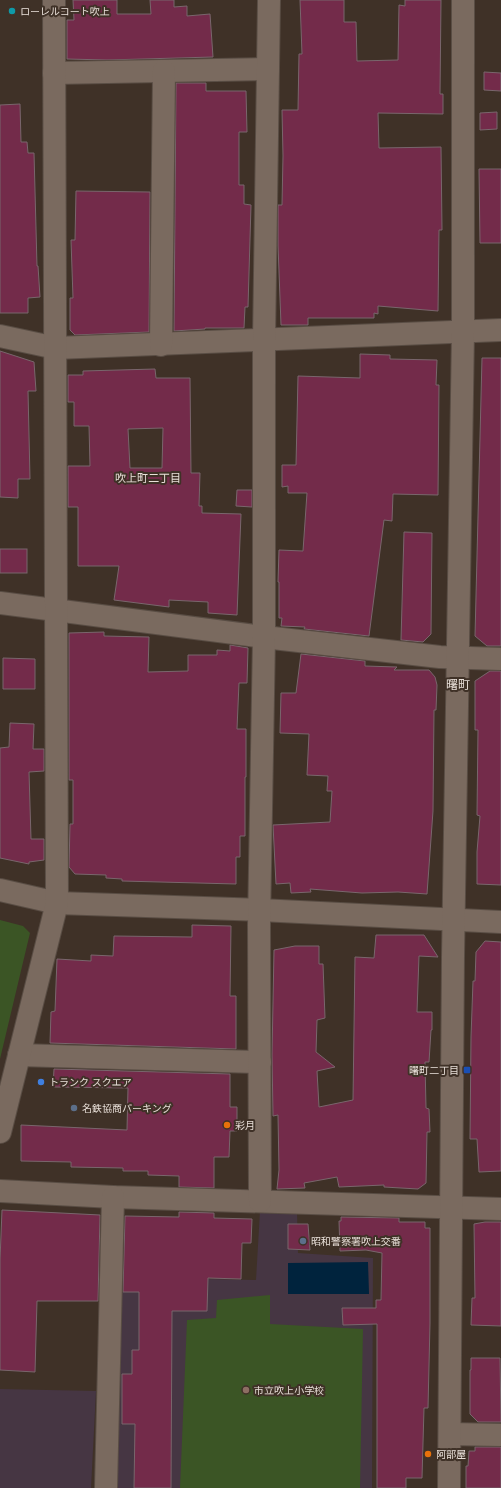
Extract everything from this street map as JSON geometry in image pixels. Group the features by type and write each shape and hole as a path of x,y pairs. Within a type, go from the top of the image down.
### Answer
{"street":[{"path":"0,1132 57,903 54,0"},
{"path":"260,1201 260,910 264,637 264,341 269,0"},
{"path":"449,1488 454,919 463,332 463,0"},
{"path":"54,73 268,69"},
{"path":"161,345 164,71"},
{"path":"0,336 56,348 264,341 501,330"},
{"path":"0,603 264,637 459,658 501,659"},
{"path":"0,890 57,903 260,910 501,922"},
{"path":"19,1055 260,1062"},
{"path":"0,1190 113,1196 501,1209"},
{"path":"106,1488 113,1196"},
{"path":"450,1434 501,1435"}],"shaded area":[{"name":"市立吹上小学校","path":"260,1211 297,1211 298,1253 373,1258 372,1488 117,1488 121,1292 204,1292 205,1279 256,1280"},
{"path":"0,1389 96,1391 91,1488 0,1488"}],"green space":[{"path":"0,920 23,926 30,933 0,1059"},
{"path":"270,1295 270,1324 363,1329 360,1488 180,1488 187,1320 216,1318 217,1300"}],"water":[{"path":"368,1262 369,1294 288,1294 288,1263"}],"building":[{"path":"73,0 117,0 117,14 151,14 150,0 174,0 174,7 187,6 187,16 210,14 213,57 107,60 67,59 67,20 74,20"},
{"path":"300,0 344,0 344,22 356,22 357,61 398,60 399,5 405,6 405,0 441,0 440,94 443,94 443,114 378,113 379,148 441,147 442,230 439,230 438,311 378,306 378,314 374,313 374,318 308,318 308,325 281,325 278,205 282,205 282,110 298,110 299,54 302,54"},
{"path":"484,72 501,73 501,91 484,90"},
{"path":"176,83 206,83 206,91 246,91 247,132 239,132 239,185 244,185 244,204 251,205 248,307 245,307 244,328 205,328 174,331"},
{"path":"20,104 21,142 27,142 28,153 34,153 37,266 40,297 28,298 28,313 0,313 0,105"},
{"path":"497,112 497,129 480,130 480,113"},
{"path":"479,169 501,169 501,243 480,243"},
{"path":"76,191 150,192 149,332 75,335 70,330 70,298 73,298 71,240 75,240"},
{"path":"0,351 34,362 36,391 28,391 30,479 18,479 18,498 0,497"},
{"path":"360,354 390,355 390,359 437,360 436,385 439,385 438,495 393,494 392,521 384,520 369,636 304,629 305,627 281,626 282,618 279,618 278,582 279,550 303,551 307,493 288,493 288,486 282,487 282,465 296,465 298,376 360,378"},
{"path":"482,358 501,358 501,646 487,646 475,636"},
{"path":"155,369 156,378 190,378 191,473 200,473 199,506 202,506 202,513 241,514 237,615 208,613 208,602 169,600 169,607 114,600 119,566 78,566 78,507 68,507 68,466 90,466 89,426 74,426 74,402 68,402 68,375 83,375 83,371","holes":["163,428 162,468 130,468 128,429"]},
{"path":"237,490 252,490 252,507 236,506"},
{"path":"404,532 432,533 431,634 423,642 401,640"},
{"path":"0,549 27,549 27,573 0,573"},
{"path":"104,632 104,636 149,637 148,672 188,671 188,655 217,655 217,650 230,651 230,645 248,648 247,683 239,683 237,729 246,729 246,777 245,836 240,836 240,857 236,857 236,884 122,881 122,879 106,878 106,875 75,874 69,867 70,824 73,824 73,780 69,780 69,633"},
{"path":"301,654 365,661 365,666 397,667 394,670 429,670 435,677 437,685 436,710 434,710 433,811 427,894 398,892 362,893 310,889 311,892 291,893 290,883 276,884 273,825 330,822 332,791 327,791 328,776 307,775 309,734 280,733 281,693 296,693"},
{"path":"3,658 35,659 35,689 3,689"},
{"path":"490,671 501,671 501,885 477,884 477,852 480,816 477,815 478,730 475,730 475,681"},
{"path":"10,723 34,724 33,749 44,749 44,771 29,772 31,839 44,839 44,860 29,862 29,864 0,858 0,748 9,747"},
{"path":"192,925 231,926 230,996 236,996 236,1049 50,1043 51,1012 55,1011 57,959 91,961 91,955 113,956 114,936 192,937"},
{"path":"376,935 424,935 438,957 419,956 417,1012 432,1012 429,1062 425,1062 426,1108 429,1109 430,1132 427,1132 426,1183 418,1189 384,1187 384,1185 339,1187 337,1177 304,1183 305,1188 277,1189 279,1170 278,1115 273,1116 272,1055 274,950 295,946 319,946 319,964 323,964 325,1018 317,1020 316,1052 335,1067 317,1071 319,1107 353,1100 355,957 374,958"},
{"path":"485,941 501,942 501,1171 479,1172 477,1139 470,1139 471,1037 473,981 475,981 476,952"},
{"path":"54,1069 230,1074 230,1107 237,1107 237,1131 230,1131 229,1157 214,1157 214,1188 179,1187 179,1176 148,1175 148,1171 123,1171 123,1168 71,1167 71,1162 21,1161 21,1125 127,1130 128,1088 53,1087"},
{"path":"2,1210 100,1215 98,1301 37,1301 35,1372 0,1370 0,1260"},
{"path":"179,1212 214,1213 214,1218 252,1219 251,1243 242,1243 241,1279 208,1278 207,1311 172,1311 171,1488 134,1488 135,1424 122,1424 122,1374 132,1374 132,1350 139,1350 139,1292 123,1292 125,1216 179,1217"},
{"path":"341,1217 399,1218 399,1222 425,1222 425,1228 430,1228 428,1408 424,1408 422,1478 406,1478 406,1488 377,1488 377,1324 343,1325 342,1308 376,1308 376,1300 381,1300 382,1253 366,1250 340,1251 339,1221 341,1221"},
{"path":"501,1222 501,1326 471,1325 472,1298 475,1298 474,1224"},
{"path":"288,1224 308,1224 310,1250 288,1249"},
{"path":"471,1358 500,1358 501,1422 478,1422 470,1414"},
{"path":"475,1447 501,1447 501,1488 466,1488 466,1466 468,1466 469,1451 475,1451"}],"place":[{"name":"ローレルコート吹上","path":"12,11"},
{"name":"曙町二丁目","path":"467,1070"},
{"name":"トランク スクエア","path":"41,1082"},
{"name":"名鉄協商パーキング","path":"74,1108"},
{"name":"彩月","path":"227,1125"},
{"name":"昭和警察署吹上交番","path":"303,1241"},
{"name":"市立吹上小学校","path":"246,1390"},
{"name":"阿部屋","path":"428,1454"}],"district":[{"name":"吹上町二丁目","path":"148,478"},
{"name":"曙町","path":"458,684"}]}
